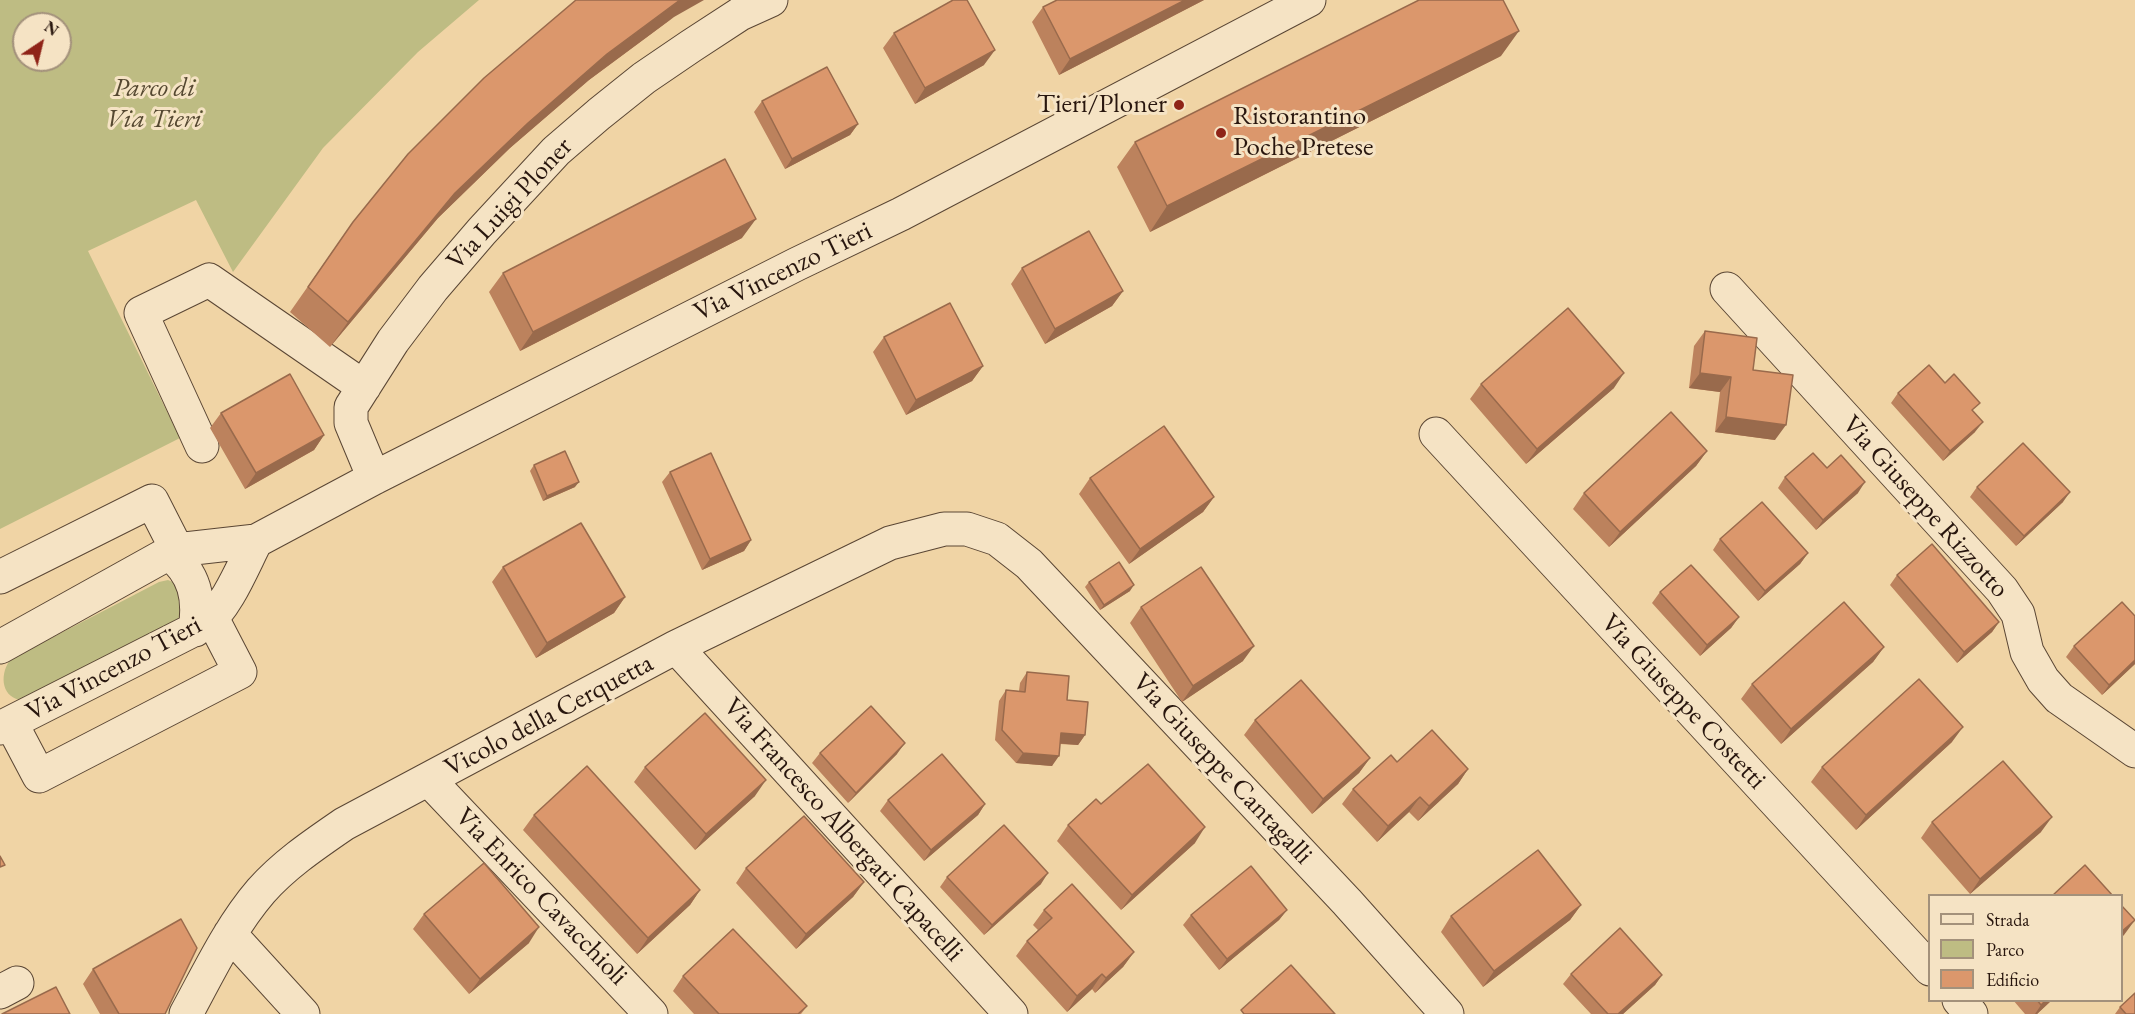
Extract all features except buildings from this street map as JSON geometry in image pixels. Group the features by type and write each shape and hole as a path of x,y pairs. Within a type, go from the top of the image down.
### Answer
{"street":[{"name":"Via Luigi Ploner","path":"374,478 351,423 351,407 393,341 433,288 556,151 644,78 740,14 771,0"},
{"name":"Via Vincenzo Tieri","path":"0,647 173,552 256,541 374,478 797,264 901,214 1309,0"},
{"path":"202,446 141,313 209,280 363,387"},
{"name":"Via Giuseppe Rizzotto","path":"1727,289 2002,590 2018,614 2027,652 2034,667 2048,686 2059,698 2084,717 2135,751"},
{"name":"Via Giuseppe Costetti","path":"1436,434 1928,968"},
{"path":"0,577 152,501 173,552 195,589 204,624 240,672 39,776 5,723"},
{"name":"Vicolo della Cerquetta","path":"186,1014 230,934 261,892 278,874 344,824 676,647 890,543 944,529 967,529 988,535"},
{"name":"Via Giuseppe Cantagalli","path":"988,535 1004,543 1029,564 1347,902 1447,1014"},
{"name":"Via Vincenzo Tieri","path":"5,723 204,624 223,603 256,541"},
{"name":"Via Francesco Albergati Capacelli","path":"676,647 1011,1014"},
{"name":"Via Enrico Cavacchioli","path":"429,780 651,1014"},
{"path":"230,934 303,1014"},
{"path":"1961,1002 1971,1014"}],"green space":[{"name":"Parco di Via Tieri","path":"0,0 479,0 418,52 323,148 233,272 196,200 88,251 180,438 0,529"},
{"path":"168,580 177,584 183,615 179,619 20,700 13,698 5,689 5,670 11,659 159,582"}],"place":[{"name":"Tieri/Ploner","path":"1179,105"},
{"name":"Ristorantino Poche Pretese","path":"1221,133"}]}
